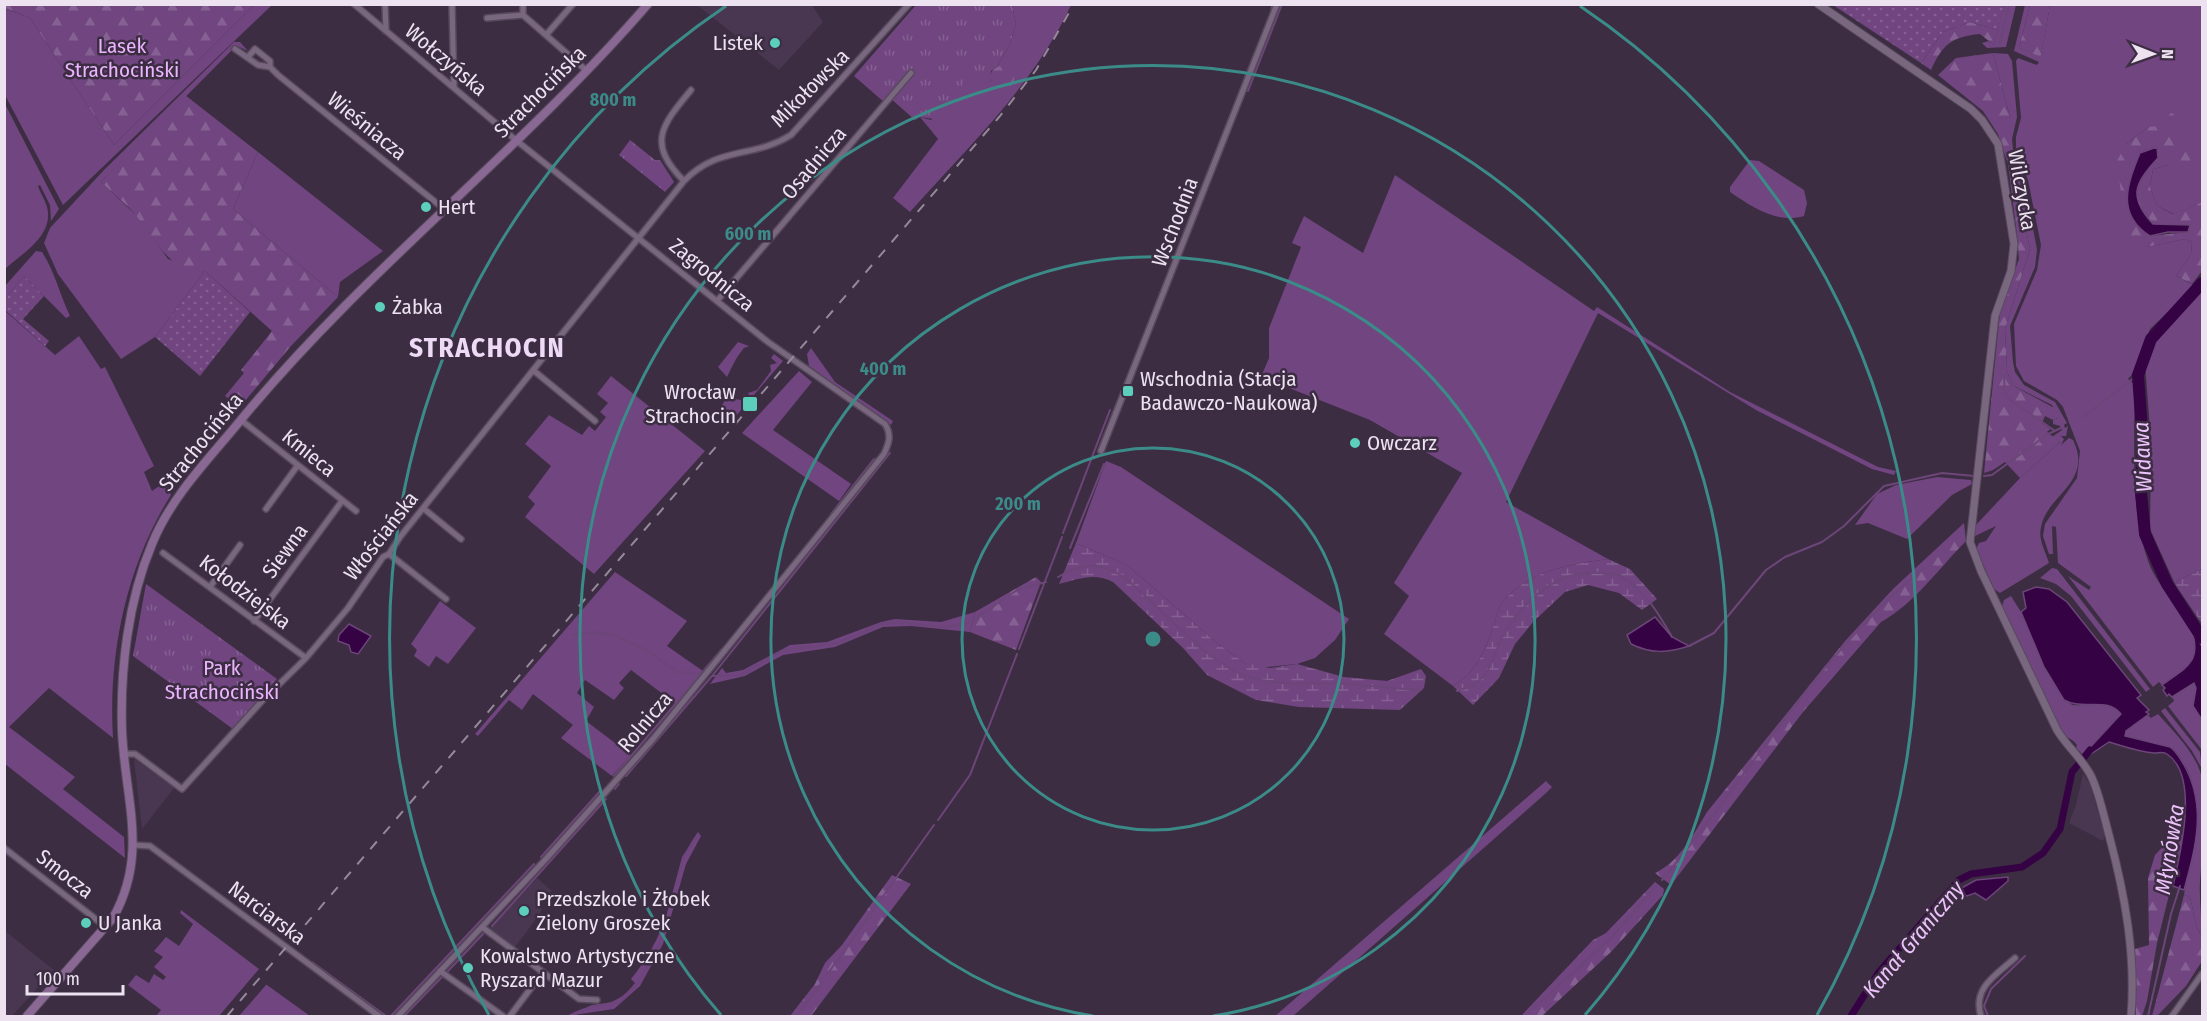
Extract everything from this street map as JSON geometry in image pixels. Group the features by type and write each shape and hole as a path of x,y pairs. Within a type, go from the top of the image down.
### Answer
{"main road":[{"name":"Strachocińska","path":"27,1017 106,927 125,895 132,874 134,845 122,714 125,658 135,599 147,556 163,520 178,496 241,420 355,293 588,72 648,4"}],"street":[{"name":"Wołczyńska","path":"354,4 517,141"},
{"path":"385,4 386,31"},
{"path":"452,4 454,88"},
{"path":"523,4 523,15"},
{"path":"546,35 573,4"},
{"name":"Wschodnia","path":"1101,451 1277,4"},
{"name":"Wilczycka","path":"1818,4 1971,109 1982,120 1998,144 2008,194 2014,254 1995,316 1970,531 1974,554 2057,730 2084,765 2096,791 2126,902 2131,1017"},
{"name":"Mikołowska","path":"638,237 684,181 702,164 769,146 791,135 908,5"},
{"path":"487,18 523,15 588,72"},
{"name":"Wieśniacza","path":"248,57 255,49 270,61 270,67"},
{"name":"Wieśniacza","path":"236,50 258,65 270,67 444,209"},
{"name":"Osadnicza","path":"717,301 911,73"},
{"path":"684,181 664,154 660,136 668,118 691,90"},
{"name":"Zagrodnicza","path":"517,141 786,356 885,424 889,431"},
{"name":"Włościańska","path":"124,754 135,753 182,789 261,702 306,658 348,608 383,557 389,554 638,237"},
{"path":"533,370 595,421"},
{"name":"Kmieca","path":"241,420 356,511"},
{"name":"Rolnicza","path":"398,1017 608,790 716,664 884,454 890,440 889,431"},
{"path":"266,509 298,465"},
{"name":"Siewna","path":"255,621 342,501"},
{"path":"423,508 461,539"},
{"path":"210,587 240,545"},
{"name":"Kołodziejska","path":"163,553 306,658"},
{"path":"389,554 446,599"},
{"name":"Narciarska","path":"134,845 150,846 379,1017"},
{"name":"Smocza","path":"4,848 106,927"},
{"path":"482,927 579,999 597,1000"},
{"path":"1981,1017 1978,1000 1982,989 2015,958"},
{"path":"440,971 503,1017"},
{"path":"510,1017 543,972"},
{"path":"2172,1017 2202,974"}],"shaded area":[{"name":"Listek","path":"697,5 812,5 823,22 779,70"},
{"path":"2157,147 2158,158 2139,183 2137,198 2153,224 2190,225 2188,232 2168,232 2150,236 2139,227 2128,209 2128,188 2140,153"},
{"path":"2036,587 2049,589 2067,602 2141,695 2137,698 2149,710 2146,712 2149,714 2126,731 2125,736 2170,747 2184,765 2195,796 2197,826 2184,890 2173,886 2185,816 2183,779 2177,765 2167,754 2143,751 2109,742 2085,758 2083,755 2121,714 2108,706 2071,703 2064,700 2044,667 2021,612 2026,608 2023,592"},
{"path":"1655,617 1672,637 1689,646 1660,651 1646,650 1631,644 1627,635"},
{"path":"349,624 371,636 358,654 351,652 349,645 338,641 339,635"},
{"path":"2192,631 2202,646 2202,720 2193,706 2196,688 2194,683 2172,697 2169,694 2167,696 2162,685 2184,669 2193,658 2195,642"},
{"path":"134,759 174,788 142,829"},
{"path":"2083,774 2090,784 2105,836 2103,841 2069,823"},
{"path":"2008,877 2008,881 1986,900 1975,893 1967,896 1958,890 1976,880"},
{"name":"Przedszkole i Żłobek Zielony Groszek","path":"537,878 552,891 539,905 542,909 540,914 515,947 490,928"},
{"path":"5,931 54,970 12,1016 5,1016"}],"green space":[{"name":"Lasek Strachociński","path":"4,5 254,5 114,145 30,18 5,8"},
{"path":"254,5 272,5 63,205 5,95 4,8 30,18 114,145"},
{"path":"916,5 1012,5 1016,24 1010,44 997,67 991,71 967,77 951,109 940,120 920,117 915,120 889,97 884,102 854,76"},
{"path":"1012,5 1071,5 1038,62 1019,89 977,139 910,212 893,198 938,139 920,117 931,120 967,77 986,64 991,71 990,82 1004,67 997,67 1010,44 1016,24"},
{"path":"1833,5 2004,5 1998,30 1970,22 1943,32 1921,63"},
{"path":"2004,5 2016,5 2006,47 1987,48 1982,43 1989,41 1994,45"},
{"path":"2025,5 2030,5 2019,48 2041,56 2050,5 2202,5 2202,202 2174,214 2157,206 2150,187 2153,169 2169,165 2159,127 2148,127 2126,144 2147,247 2185,239 2192,242 2191,255 2176,276 2195,286 2150,329 2134,372 2128,379 2134,384 2136,500 2143,545 2155,576 2189,624 2196,645 2193,658 2185,669 2162,685 2159,682 2153,687 2068,576 2089,590 2091,587 2058,563 2056,527 2052,526 2053,554 2049,554 2043,536 2045,524 2077,478 2080,451 2063,407 2057,400 2024,381 2016,366 2014,324 2037,270 2041,245 2028,180 2016,148 2016,137 2021,118 2016,61 2018,58 2037,65 2039,62 2014,51"},
{"path":"2030,5 2050,5 2041,57 2019,48"},
{"path":"1970,22 1998,30 1994,45 1980,34 1962,37 1944,48 1931,70 1921,63 1943,32"},
{"path":"234,42 240,42 248,51 237,46 232,50 101,182 138,217 168,259 205,271 155,337 121,359 58,274 44,243 50,228 104,170"},
{"path":"1993,53 2008,54 2012,61 2017,117 2012,139 2013,149 2025,184 2037,250 2035,267 2010,326 2015,372 2024,385 2055,402 2067,423 2064,425 2065,428 2068,426 2066,436 2061,436 2064,439 2061,445 2069,438 2073,440 2078,455 2078,467 2073,478 2051,506 2041,527 2041,541 2049,563 2000,593 1994,589 1976,549 1979,543 1986,541 1996,526 1975,536 1975,526 2020,478 2060,442 2052,437 2062,430 2060,426 2053,424 2053,420 2058,418 2052,405 2012,385 2007,371 2005,329 2030,249 2010,152 2010,117"},
{"path":"1993,53 2010,117 2010,152 2030,249 2005,329 2007,371 2012,385 2058,410 2058,418 2053,420 2045,416 2042,423 2050,429 2047,432 2060,442 2020,478 2005,462 1984,473 2000,311 2019,259 2008,164 1998,134 1983,111 1938,75 1956,58"},
{"path":"1002,66 1007,67 1013,73 1013,83 1007,89 1002,90 997,89 991,83 990,78 991,73 997,67"},
{"path":"185,95 258,152 233,209 338,297 291,346 240,407 225,396 244,373 241,370 272,331 205,271 182,267 173,261 158,246 134,213 101,182"},
{"path":"4,102 59,209 51,221 50,205 40,185 38,186 48,210 44,230 33,245 5,269"},
{"path":"2171,113 2180,115 2180,132 2196,139 2191,163 2184,178 2169,165 2153,169 2150,187 2157,206 2173,214 2202,202 2202,271 2192,284 2176,276 2191,255 2192,242 2185,239 2147,247 2126,235 2117,161 2126,144 2148,127 2159,126","holes":["2157,147 2158,158 2139,183 2137,198 2140,206 2153,224 2170,225 2188,232 2150,236 2126,198"]},
{"path":"630,140 655,160 660,160 674,182 665,192 619,155"},
{"path":"258,152 383,251 340,282 338,297 233,209"},
{"path":"1750,160 1759,161 1804,190 1807,203 1804,216 1784,218 1765,213 1730,192 1730,187"},
{"path":"1395,175 1594,311 1597,307 1730,392 1878,467 1896,471 1894,475 1872,469 1756,410 1598,313 1506,502 1608,559 1549,571 1522,584 1511,593 1500,607 1479,661 1453,686 1384,634 1409,596 1394,583 1462,473 1370,420 1261,377 1269,358 1269,328 1301,247 1292,243 1304,216 1363,253"},
{"path":"36,251 42,252 50,267 70,316 66,318 24,276 5,299 5,286"},
{"path":"205,271 250,312 200,376 155,337"},
{"path":"24,276 44,296 23,319 49,341 45,346 5,310 5,299"},
{"path":"2202,290 2202,569 2180,579 2175,584 2150,529 2151,442 2145,364 2157,337"},
{"path":"4,310 55,355 79,336 101,369 105,367 154,466 144,472 152,491 165,482 171,495 142,551 123,612 114,675 113,738 49,688 9,727 75,777 63,789 124,837 125,858 5,764"},
{"path":"738,342 749,346 738,355 727,377 718,367"},
{"path":"811,348 835,382 893,421 891,425 809,366 807,354"},
{"path":"774,354 783,361 730,423 717,412 724,402 720,391 724,392 728,388 735,393 734,399 742,400 744,394 746,399 750,397 748,393 757,390 771,371 770,365 777,363 771,358"},
{"path":"799,371 812,382 773,430 851,484 839,501 742,433"},
{"path":"611,376 705,451 594,574 525,517 535,504 528,497 551,466 525,444 549,415 582,435 589,426 595,431 606,417 600,412 608,403 597,394"},
{"path":"1106,461 1121,467 1349,619 1335,640 1315,658 1297,664 1258,668 1245,663 1217,643 1127,565 1076,543"},
{"path":"1937,477 1971,480 1972,484 1952,495 1907,539 1868,523 1855,525 1877,494 1896,485"},
{"path":"1964,523 1966,541 1916,595 1881,622 1803,712 1671,885 1655,873 1679,855 1707,812 1846,640 1893,589"},
{"path":"1076,543 1127,565 1217,643 1245,663 1270,668 1297,664 1344,677 1387,681 1421,669 1426,676 1424,688 1400,710 1299,707 1256,700 1207,675 1183,648 1113,582 1093,577 1059,584"},
{"path":"1608,559 1630,569 1657,599 1642,610 1619,593 1588,585 1565,592 1534,621 1515,644 1499,678 1473,705 1453,686 1479,661 1500,607 1511,593 1522,584 1549,571"},
{"path":"2052,568 2057,569 2150,689 2146,692 2071,596 2056,584 2040,578"},
{"path":"2202,569 2202,624 2175,584 2180,579"},
{"path":"615,572 687,621 667,646 703,671 676,704 631,670 619,683 624,688 614,700 585,680 577,693 594,707 586,721 631,755 612,776 561,738 573,725 533,694 522,710 509,700 478,736 475,734"},
{"path":"1036,577 1041,582 1016,650 970,632 975,612"},
{"name":"Park Strachociński","path":"146,584 277,679 233,729 133,656"},
{"path":"2011,596 2021,612 2044,667 2072,705 2105,705 2116,709 2121,714 2083,755 2076,748 2077,745 2061,732 2002,606 2004,600"},
{"path":"440,601 476,628 448,664 436,656 429,667 414,656 417,650 411,644"},
{"path":"975,612 970,632 911,626 883,627 835,647 783,655 745,676 710,684 722,668 726,673 743,670 790,645 827,642 895,619 941,622"},
{"path":"2191,683 2197,685 2202,720 2202,750 2168,706 2174,701 2172,697"},
{"path":"2165,708 2200,752 2202,769 2192,751 2161,711"},
{"path":"2158,714 2191,753 2202,779 2204,816 2200,889 2202,937 2197,928 2190,897 2184,895 2196,816 2196,800 2187,769 2178,754 2170,747 2125,736 2125,731 2148,715 2151,718"},
{"path":"1546,781 1552,787 1545,794 1293,1016 1275,1016"},
{"path":"698,832 701,836 686,864 663,944 640,986 614,1009 567,1016 587,1007 611,1002 627,992 635,983 631,979 647,956 660,931 682,862"},
{"path":"2174,835 2184,835 2157,943 2147,1001 2142,1016 2136,1016 2135,949 2149,945 2148,878 2155,855"},
{"path":"892,875 911,884 811,1016 790,1016 815,984 825,963 842,945"},
{"path":"1655,882 1664,889 1663,895 1611,952 1542,1016 1521,1016 1593,940 1606,933"},
{"path":"2184,895 2190,897 2197,928 2202,937 2202,961 2186,986 2157,1016 2152,1016"},
{"path":"181,910 259,969 219,1016 156,1016 161,1010 128,985 136,975 149,983 154,974 163,980 166,977 154,967 163,957 154,951 166,937 179,946 193,924 180,913"},
{"path":"267,985 310,1016 239,1016"}],"waterway":[{"path":"1271,10 1273,4"},
{"path":"1248,91 1282,4"},
{"path":"2000,43 2009,4"},
{"name":"Widawa","path":"2202,283 2151,339 2138,375 2143,445 2141,493 2145,534 2167,584 2202,638"},
{"path":"2083,417 2138,375"},
{"path":"2004,376 2005,393 2009,399 2055,431"},
{"path":"1063,533 1110,410"},
{"path":"1984,476 1992,475 2048,434 2061,428"},
{"path":"626,776 712,676 890,453"},
{"path":"831,514 874,459"},
{"path":"1070,548 1104,464"},
{"path":"1689,646 1714,633 1766,570 1785,557 1822,542 1844,526 1884,486 1942,473 1974,476"},
{"path":"1019,649 1062,537"},
{"path":"1058,577 1083,566 1099,566 1115,572 1124,577 1216,660 1258,680 1421,690"},
{"path":"1662,880 1817,677 1886,602 1924,568"},
{"path":"1457,691 1480,680 1486,673 1503,636 1527,604 1548,586 1572,575 1600,573 1622,577 1645,597 1672,637"},
{"path":"713,676 741,675 781,651 838,643 882,624 897,622 943,627 969,623 1017,590 1046,582"},
{"path":"573,635 592,632 614,635 647,650 677,672 703,674"},
{"path":"614,776 722,649"},
{"path":"938,820 970,775 1017,654"},
{"name":"Kanał Graniczny","path":"1851,1016 1879,972 1959,880 1971,874 2022,867 2043,853 2060,829 2072,772 2090,750"},
{"path":"615,789 619,784"},
{"path":"541,857 601,790"},
{"path":"492,926 606,799"},
{"path":"826,976 934,825"},
{"path":"571,1016 592,1006 620,1002 637,984 660,943 683,857 698,835"},
{"path":"391,1016 534,864"},
{"path":"1525,1016 1611,938 1656,886"},
{"name":"Młynówka","path":"2148,1016 2171,914 2180,886"},
{"path":"448,971 483,934"},
{"path":"1988,1016 1984,1006 1991,989 2025,956"},
{"path":"312,962 386,1016"},
{"path":"404,1016 442,977"},
{"path":"797,1016 822,982"}],"railway":[{"path":"227,1016 1000,116 1036,70 1074,4"}],"place":[{"name":"Listek","path":"775,43"},
{"name":"Hert","path":"426,207"},
{"name":"Żabka","path":"380,307"},
{"name":"Wschodnia (Stacja Badawczo-Naukowa)","path":"1128,391"},
{"name":"Wrocław Strachocin","path":"750,404"},
{"name":"Owczarz","path":"1355,443"},
{"name":"Przedszkole i Żłobek Zielony Groszek","path":"524,911"},
{"name":"U Janka","path":"86,923"},
{"name":"Kowalstwo Artystyczne Ryszard Mazur","path":"468,968"}],"district":[{"name":"STRACHOCIN","path":"487,348"}]}
